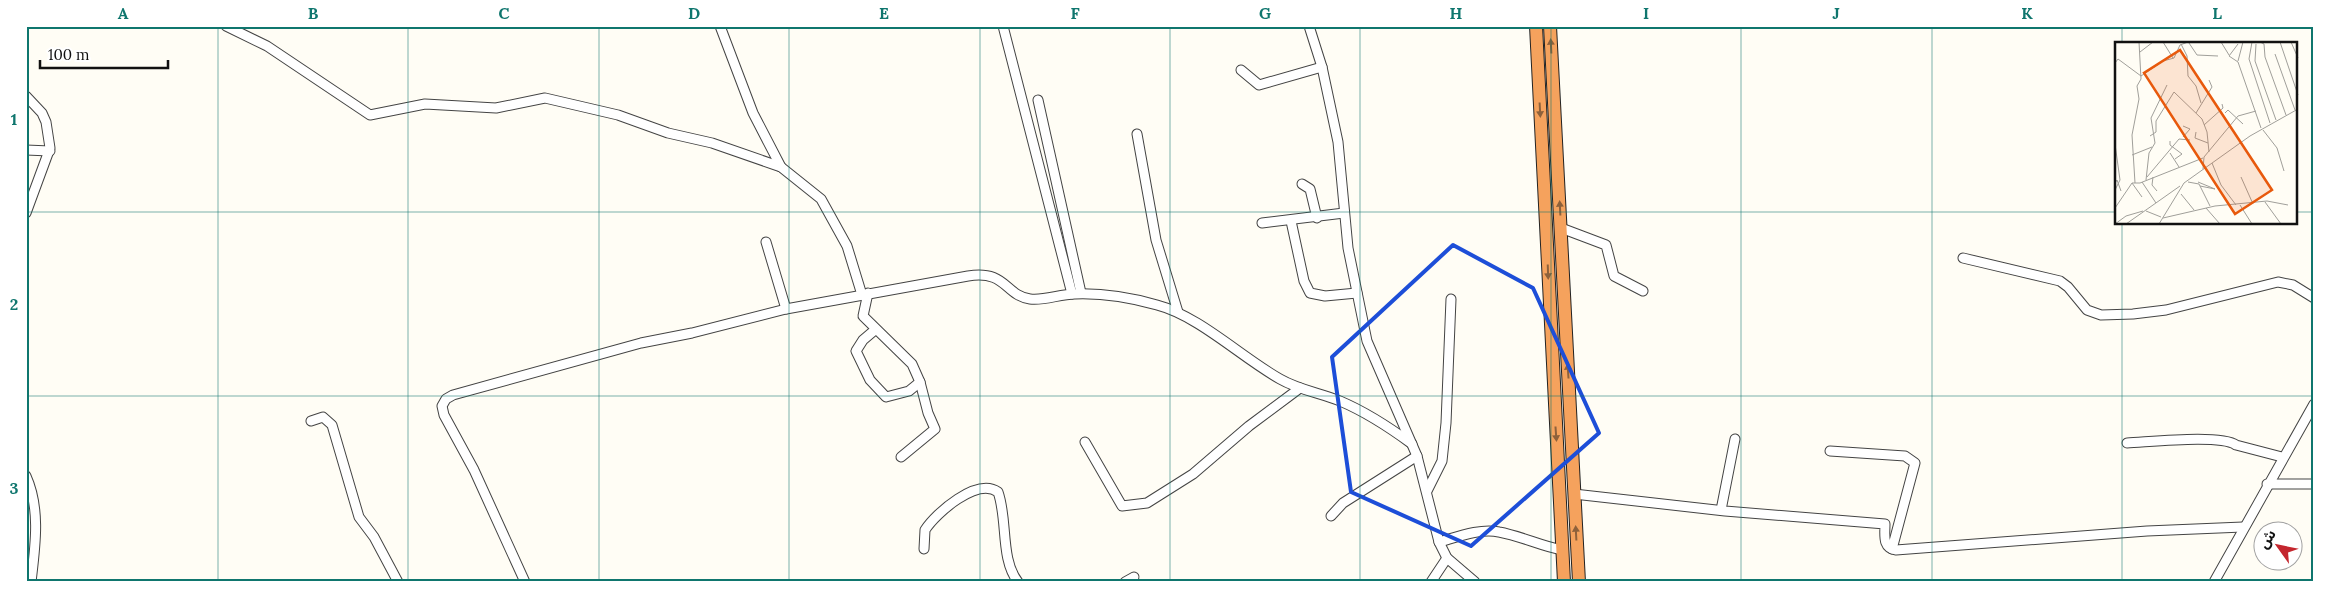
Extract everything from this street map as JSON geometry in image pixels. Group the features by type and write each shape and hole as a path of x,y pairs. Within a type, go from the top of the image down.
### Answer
{"highway":[{"path":"1536,26 1564,582"},
{"path":"1550,26 1579,582"}],"street":[{"path":"226,26 267,46 370,116 425,104 496,108 545,98 618,115 668,133 712,143 781,167 822,199 847,246 865,294 863,316 912,364 920,382 928,413 935,428 901,457"},
{"path":"720,26 753,113 781,167"},
{"path":"1003,26 1076,294"},
{"path":"1310,26 1322,67 1338,142 1344,214 1367,341 1417,456 1439,542 1447,558 1475,582"},
{"path":"1241,70 1259,84 1322,67"},
{"path":"26,96 42,113 50,137 50,151 36,182 26,213"},
{"path":"1038,100 1076,294"},
{"path":"1137,134 1156,240 1178,312"},
{"path":"26,150 50,151"},
{"path":"1302,184 1310,189 1316,218"},
{"path":"1262,223 1344,214"},
{"path":"1291,221 1304,281 1310,293 1325,296 1357,293"},
{"path":"1561,228 1606,245 1614,276 1642,291"},
{"path":"766,242 786,309"},
{"path":"1963,258 2060,281 2068,287 2084,307 2097,314 2157,311 2278,282 2292,285 2314,298"},
{"path":"526,582 474,470 442,410 443,402 453,395 641,343 692,334 786,309 983,275 998,278 1020,295 1030,299 1076,294 1149,302 1178,312 1276,377 1355,408 1382,423 1412,444"},
{"path":"1427,491 1442,461 1446,423 1451,299"},
{"path":"876,329 863,340 856,351 870,380 886,397 909,391 920,382"},
{"path":"1084,442 1122,506 1147,503 1193,474 1249,426 1300,388"},
{"path":"2214,582 2282,457 2314,404"},
{"path":"312,421 323,417 332,425 359,517 374,537 398,582"},
{"path":"1721,510 1735,439"},
{"path":"2128,443 2231,441 2236,445 2282,457"},
{"path":"1830,451 1905,456 1914,463 1892,550"},
{"path":"1332,516 1343,503 1417,456"},
{"path":"26,476 33,498 35,520 31,582"},
{"path":"2267,484 2314,484"},
{"path":"924,549 925,530 945,508 967,493 979,489 994,489 998,492 1004,512 1009,562 1018,582"},
{"path":"1574,494 1721,510 1885,524 1884,541 1892,550"},
{"path":"1892,550 2147,531 2243,527"},
{"path":"1439,542 1469,534 1498,531 1562,550"},
{"path":"1431,582 1447,558"},
{"path":"1125,582 1134,577"}],"highlighted area":[{"path":"1453,245 1533,288 1599,433 1471,546 1351,492 1332,357"}]}
